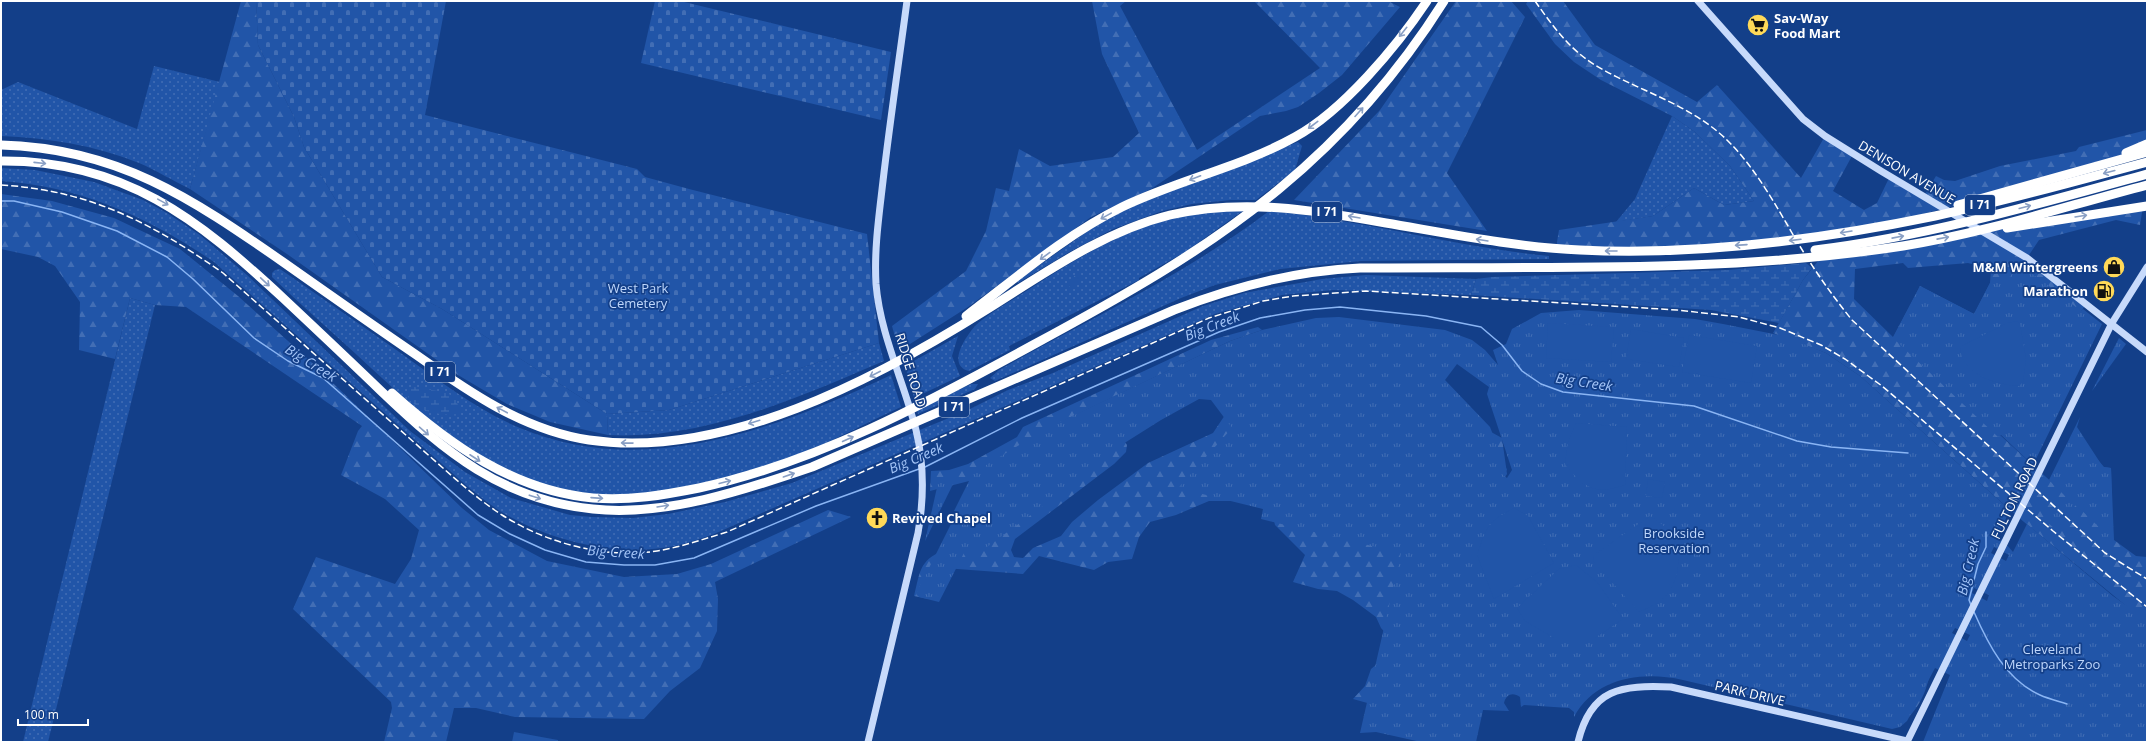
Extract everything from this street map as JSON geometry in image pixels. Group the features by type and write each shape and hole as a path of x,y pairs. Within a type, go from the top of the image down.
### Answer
{"highway":[{"path":"910,356 959,322 1057,247 1102,219 1147,196 1269,150 1309,128 1354,89 1390,48 1427,1"},
{"path":"324,337 435,429 479,460 501,472 533,485 575,496 619,499 656,496 720,483 771,469 859,434 991,368 1076,322 1187,257 1222,234 1280,188 1333,140 1378,90 1424,31 1444,1"},
{"path":"2057,177 2113,158 2147,144"},
{"name":"I 71","path":"1,145 46,148 87,156 123,167 165,186 219,218 446,376 488,403 532,424 576,438 609,443 640,443 679,439 719,432 785,413 811,403 864,380 910,356 1059,264 1105,239 1158,218 1210,208 1249,206 1306,209 1494,242 1579,250 1647,250 1780,242 1863,230 1973,207 2147,162"},
{"path":"1863,230 2147,152"},
{"name":"I 71","path":"1,160 40,163 78,170 116,181 162,202 190,219 226,246 438,443 484,476 521,493 557,504 594,510 636,510 713,497 763,484 868,445 1174,310 1218,293 1258,282 1300,273 1360,268 1707,266 1820,253 1961,224 2147,174"},
{"path":"1960,234 2147,185"},
{"path":"1820,253 1906,245 1960,234 2147,206"}],"main road":[{"name":"RIDGE ROAD","path":"868,742 918,533 922,491 920,452 916,430 879,301 875,256 888,140 907,1"},
{"name":"DENISON AVENUE","path":"1698,1 1803,119 1825,136 2032,262 2112,323 2147,352"},
{"name":"FULTON ROAD","path":"1907,742 1929,700 2112,323 2147,267"},
{"name":"PARK DRIVE","path":"1578,742 1591,707 1619,690 1634,687 1670,687 1907,742"}],"green space":[{"path":"241,1 256,1 258,45 294,117 304,147 382,277 442,309 607,414 608,435 550,422 507,404 458,375 287,254 190,189"},
{"name":"West Park Cemetery","path":"256,1 446,1 425,115 637,169 645,177 867,234 879,343 669,410 607,414 442,309 382,277 304,147 294,117 258,45"},
{"path":"655,1 680,1 891,52 881,120 641,63"},
{"path":"1092,1 1126,1 1120,6 1197,150 1320,68 1254,1 1388,1 1400,7 1342,75 1319,93 1298,107 1260,116 1151,189 1091,217 968,307 899,351 892,326 966,271 986,231 996,188 1009,191 1019,149 1050,166 1113,157 1139,133 1102,54"},
{"path":"1456,1 1511,1 1525,17 1447,173 1487,231 1294,200 1380,110"},
{"path":"1528,1 1563,1 1595,45 1697,102 1717,85 1801,178 1825,136 1853,154 1833,191 1864,210 1877,203 1890,176 1924,196 1936,176 1944,180 1955,181 2000,166 2076,151 2079,147 2147,130 2147,144 2113,158 1980,199 1892,222 1725,246 1556,248 1559,230 1653,216 1694,188 1724,205 1754,201 1730,166 1695,132 1672,116 1601,80 1574,62 1555,44 1526,4"},
{"path":"154,66 220,82 190,189 139,163 105,151 53,141 1,136 1,90 18,82 137,129"},
{"path":"1672,116 1695,132 1730,166 1754,201 1724,205 1694,188 1653,216 1616,222 1635,199"},
{"path":"1298,142 1302,146 1295,170 1256,200 1231,200 1192,204 1162,211 1113,229 1071,251 1018,283 1017,281 1095,226 1134,205"},
{"path":"1,168 35,170 94,182 143,200 167,213 200,235 247,275 410,431 465,472 511,498 570,515 592,517 633,518 668,514 725,502 792,483 968,410 1008,390 1053,373 1203,306 1244,293 1322,279 1366,275 1476,279 1471,295 1334,290 1282,295 1215,314 714,534 679,545 657,549 612,549 567,540 546,533 505,514 491,505 468,487 214,262 190,246 139,218 86,197 30,184 1,181"},
{"path":"1,194 52,201 114,218 180,249 238,296 307,358 462,508 489,530 547,561 624,577 677,574 711,564 828,510 851,517 715,582 718,599 717,631 700,668 670,691 644,719 515,717 476,708 454,708 446,742 384,742 392,708 391,702 293,609 316,557 395,584 411,559 419,530 385,499 341,475 358,431 362,426 186,307 155,305 130,298 115,359 79,350 80,302 55,266 38,257 1,249"},
{"path":"2143,206 2140,225 2116,220 2039,240 2027,258 2086,304 2000,435 2068,497 2098,460 2104,467 2111,468 2114,540 2136,556 2147,557 2147,623 2018,517 1860,376 1826,353 1773,333 1803,280 1822,256","holes":["1903,263 1908,268 1968,263 1991,269 1990,283 1974,314 1920,286 1893,337 1854,299 1855,269"]},
{"path":"1244,210 1185,252 1139,278 1139,280 1009,346 1010,350 969,371 962,368 959,363 958,357 963,343 976,325 989,315 1089,252 1130,233 1173,218 1196,214"},
{"path":"1269,211 1304,215 1514,252 1549,256 1549,259 1361,261 1280,269 1215,285 1181,298 995,381 990,378 999,370 1171,276 1204,256"},
{"path":"1806,263 1812,268 1803,280 1779,323 1711,310 1471,295 1476,279 1492,277 1728,270"},
{"path":"2019,265 2044,282 2081,311 2083,309 2102,324 2033,465 2001,435 1998,437 1893,338 1920,286 1974,314 1990,283 2007,280"},
{"path":"280,269 474,404 520,428 567,443 614,449 661,448 709,441 756,429 802,413 891,375 901,407 803,453 730,478 679,489 653,492 628,494 577,493 544,485 514,473 485,458 432,421 406,400 272,277 272,273 275,270"},
{"path":"1076,274 1080,276 1080,283 1071,288 1068,285"},
{"path":"130,298 155,305 48,742 23,742"},
{"name":"Brookside Reservation","path":"1579,310 1695,319 1784,336 1826,353 1860,376 2010,510 1998,535 2013,552 2027,524 2113,596 2147,620 2147,742 1923,742 1950,675 1935,668 1907,721 1900,727 1892,729 1683,680 1652,676 1621,680 1607,685 1583,704 1574,717 1574,712 1569,708 1524,705 1521,707 1520,697 1512,694 1506,698 1504,703 1509,711 1483,710 1476,742 1421,742 1376,732 1360,733 1401,553 1261,519 1263,509 1178,488 1232,428 1211,400 1199,399 1161,420 1107,454 1058,495 987,547 975,553 964,553 939,602 919,597 916,594 957,512 954,511 973,473 1049,427 1230,341 1262,330 1316,318 1339,317 1445,330 1472,340 1485,350 1498,365 1493,350 1506,344 1512,329 1541,313","holes":["1457,364 1489,387 1487,394 1512,470 1507,478 1502,474 1507,470 1490,427 1445,380","1994,547 2009,555 2006,561 1991,553","1974,588 1989,595 1987,601 1972,593","1955,628 1970,635 1967,641 1952,633"]},
{"path":"2017,321 2020,324 2026,359 2023,382 2019,386 1990,380 1973,371 1966,364 1960,347 2007,323"},
{"path":"1548,323 1614,327 1611,362 1546,358"},
{"path":"1258,327 1262,330 1230,341 1065,420 973,480 930,491 931,471 949,470 968,464 1017,437 1023,427 1211,340"},
{"path":"1631,329 1684,338 1679,367 1626,359"},
{"path":"1689,335 1757,346 1751,383 1682,372"},
{"path":"958,336 952,356 960,376 914,398 905,366"},
{"path":"2119,338 2126,344 2092,391"},
{"path":"879,343 884,361 818,389 750,414 715,424 680,431 644,435 608,435 607,414 669,410"},
{"path":"971,384 978,384 975,389 918,414 917,410"},
{"path":"1447,384 1491,432 1502,438 1507,474 1491,498 1932,665 1924,695 1917,707 1906,720 1657,667 1371,704 1353,699 1365,686 1371,669 1388,655 1391,639 1381,628 1376,617 1353,600 1337,591 1318,589 1293,582 1305,555 1275,525 1272,512 1244,501 1209,501 1176,515 1150,522 1139,537 1132,559 1108,562 1094,570 1039,556 1023,574 944,568 928,599 914,596 919,574 929,559 1123,439 1127,445 1126,452 1114,464 1015,539 1011,550 1014,557 1023,558 1033,548 1061,536 1072,522 1098,500 1148,463 1213,433 1231,406"},
{"path":"414,387 444,392 455,397 460,411 457,416 429,412 416,406 407,395 408,391"},
{"path":"2080,417 2077,427 2103,467 2111,468 2113,546 2099,534 2102,530 2076,505 2055,529 2047,522 2067,498 2049,480"},
{"path":"1576,423 1627,427 1625,485 1605,490 1597,489 1584,484 1571,472 1565,464 1568,442"},
{"path":"956,478 925,541 938,483"},
{"path":"1648,479 1665,482 1662,498 1646,496"},
{"path":"1514,508 1528,516 1554,563 1494,599 1477,555 1489,526 1498,517"},
{"path":"1650,516 1665,527 1673,538 1678,557 1678,567 1672,587 1666,595 1659,602 1639,612 1593,561 1594,555"},
{"path":"1576,565 1597,582 1623,619 1595,638 1554,638 1525,621 1517,608 1559,569"},
{"path":"514,732 558,740 558,742 512,742"}],"waterway":[{"name":"Big Creek","path":"1,201 14,201 62,212 117,231 167,257 193,279 254,338 288,361 323,378 478,515 510,534 545,550 586,562 624,565 655,565 694,558 816,506 919,469"},
{"name":"Big Creek","path":"925,467 1022,418 1219,332 1260,318 1305,310 1340,307 1426,316 1481,327 1502,345 1522,371 1541,384 1563,392 1694,406 1797,441 1831,447 1908,453"},
{"name":"Big Creek","path":"1971,605 1969,600 1978,564 1986,547 1986,532"},
{"name":"Big Creek","path":"1974,612 1992,648 2008,671 2017,680 2040,695 2067,704"}],"railway":[{"path":"1535,1 1569,44 1586,59 1611,74 1696,116 1726,139 1755,174 1772,199 1801,249 1852,320 2105,553 2147,579"},
{"path":"1,185 33,188 63,194 91,202 118,212 171,239 223,273 470,492 489,506 519,525 537,534 557,541 597,551 617,553 657,551 684,545 727,532 1209,318 1263,301 1293,296 1366,291 1677,310 1739,317 1780,328 1821,345 1845,359 1882,386 2053,531 2147,607"}],"place":[{"name":"Sav-Way Food Mart","path":"1758,25"},
{"name":"M&M Wintergreens","path":"2114,267"},
{"name":"Marathon","path":"2104,291"},
{"name":"Revived Chapel","path":"877,518"}],"park label":[{"name":"Cleveland Metroparks Zoo","path":"2052,656"}]}
